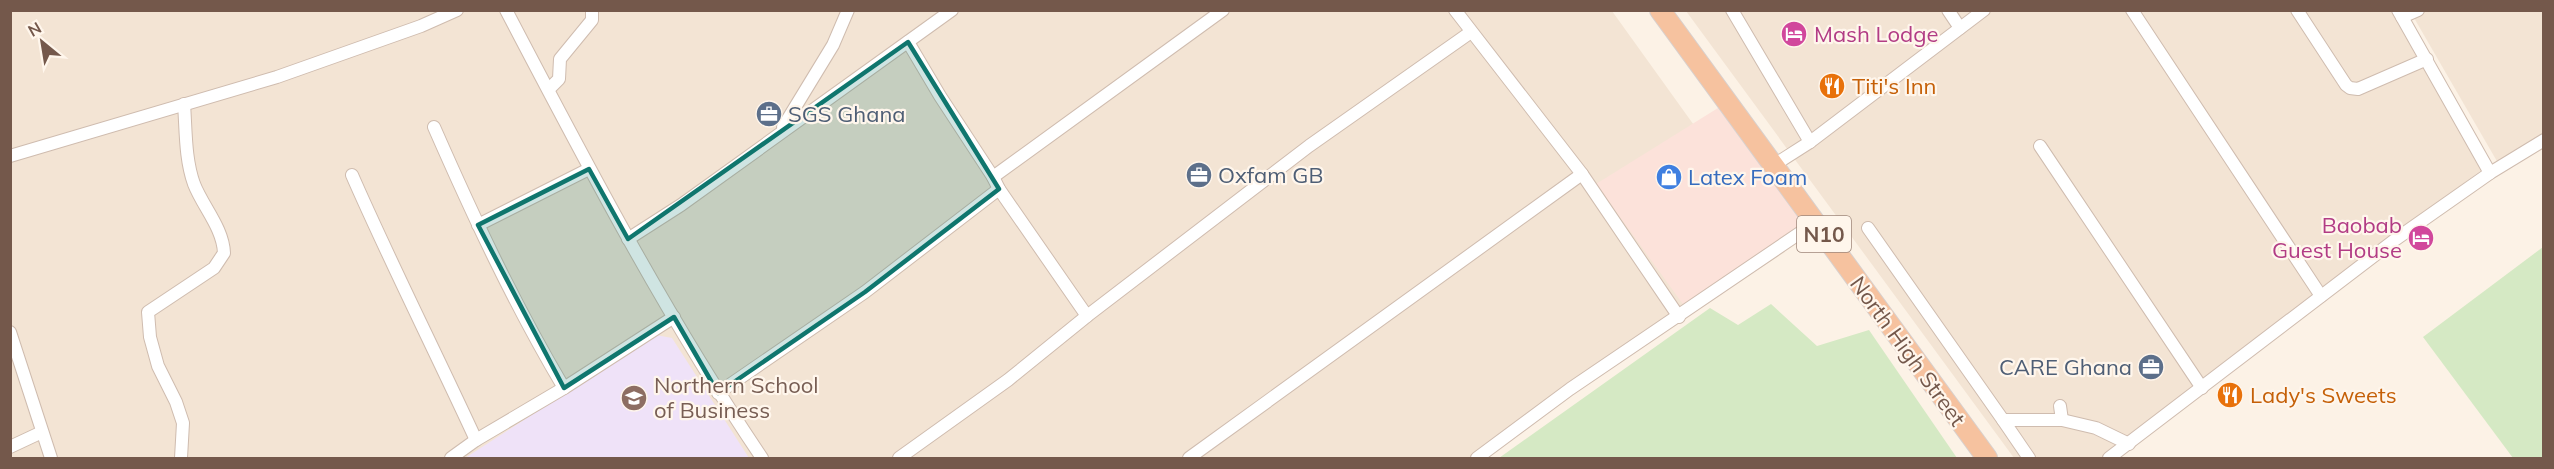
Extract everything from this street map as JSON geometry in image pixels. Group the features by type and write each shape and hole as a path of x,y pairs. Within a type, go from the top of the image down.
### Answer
{"highway":[{"name":"North High Street","path":"1660,10 1987,459"}],"street":[{"path":"10,156 276,77 421,26 457,10"},
{"path":"506,10 628,239 718,393 762,459"},
{"path":"549,89 559,79 560,59 592,20 592,10"},
{"path":"780,132 833,45 848,10"},
{"path":"628,239 681,205 952,10"},
{"path":"993,177 1223,10"},
{"path":"1455,10 1582,174 1679,317"},
{"path":"1732,10 1810,142"},
{"path":"1948,10 1960,28"},
{"path":"1774,165 1810,142 1984,10"},
{"path":"2132,10 2321,296"},
{"path":"2297,10 2350,88 2358,89 2427,60"},
{"path":"2418,10 2400,14 2490,173"},
{"path":"899,459 1008,380 1087,316 1309,146 1471,32"},
{"path":"908,42 999,189 1087,316"},
{"path":"181,459 183,423 176,402 158,366 150,337 148,312 214,268 224,253 219,232 195,186 189,167 184,104"},
{"path":"434,127 478,225 530,331 564,388"},
{"path":"2109,459 2396,239 2490,173 2544,140"},
{"path":"2040,147 2202,388"},
{"path":"478,225 590,170"},
{"path":"1189,459 1582,174"},
{"path":"352,175 386,253 476,440"},
{"path":"718,393 865,292 999,189"},
{"path":"1477,459 1570,389 1816,222"},
{"path":"1868,228 2029,459"},
{"path":"451,459 476,440 564,388 674,317"},
{"path":"10,332 51,459"},
{"path":"2060,406 2062,420"},
{"path":"2004,420 2062,420 2096,428 2129,444"},
{"path":"10,447 42,432"}],"highlighted area":[{"path":"908,42 999,189 865,292 718,393 674,317 564,388 478,225 589,169 628,239"}],"shaded area":[{"path":"10,11 1612,11 1785,252 1560,396 1474,458 11,458"},
{"path":"1686,11 2391,11 2483,169 2382,243 2102,458 2014,458"},
{"path":"2410,11 2543,11 2543,136 2498,163"},
{"path":"1718,108 1805,225 1685,307 1596,184"},
{"name":"Northern School of Business","path":"656,335 672,338 749,458 465,458"}],"green space":[{"path":"2543,247 2543,458 2513,458 2423,337"},
{"path":"1771,304 1817,346 1869,330 1957,458 1499,458 1710,308 1738,325"}],"place":[{"name":"Mash Lodge","path":"1794,34"},
{"name":"Titi's Inn","path":"1832,86"},
{"name":"SGS Ghana","path":"769,114"},
{"name":"Oxfam GB","path":"1199,175"},
{"name":"Latex Foam","path":"1669,177"},
{"name":"Baobab Guest House","path":"2421,238"},
{"name":"CARE Ghana","path":"2151,367"},
{"name":"Lady's Sweets","path":"2230,395"},
{"name":"Northern School of Business","path":"634,398"}]}
